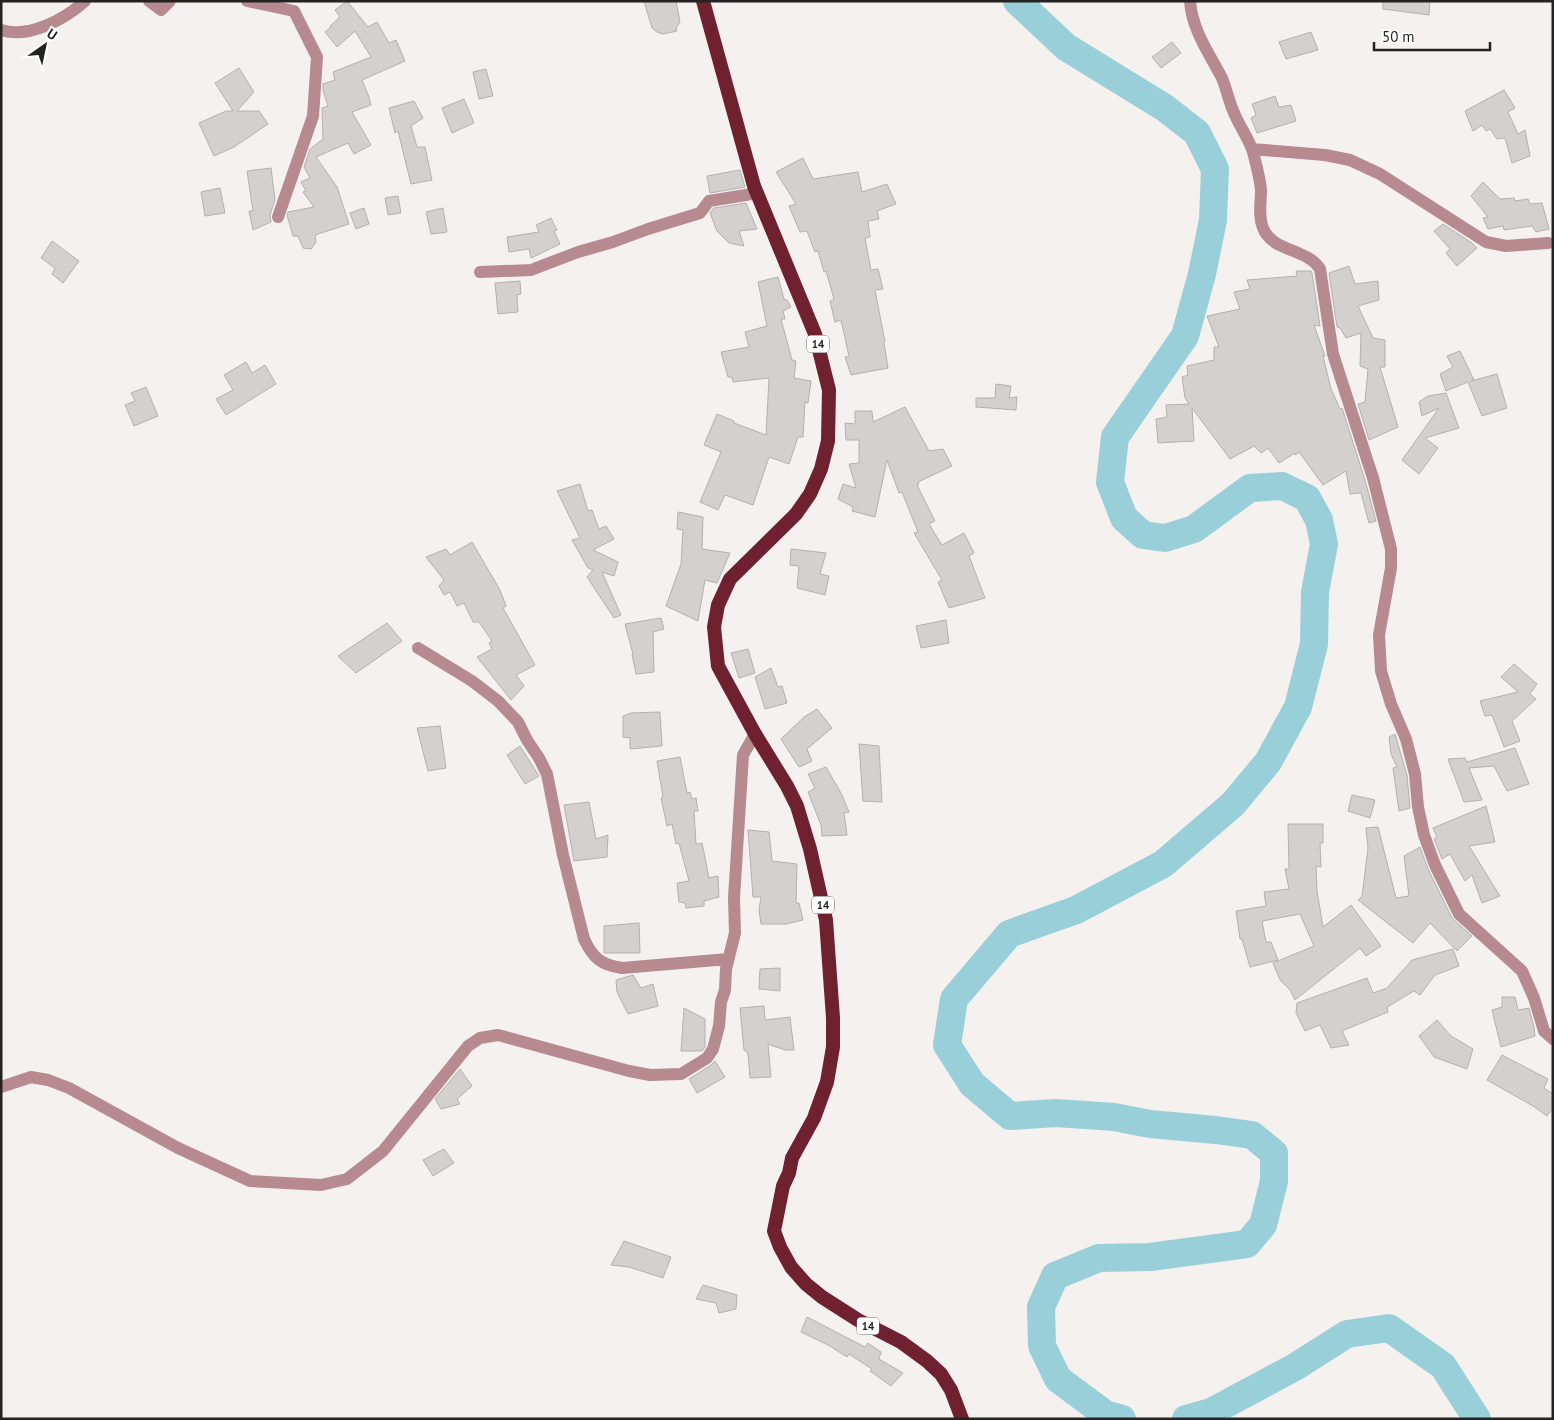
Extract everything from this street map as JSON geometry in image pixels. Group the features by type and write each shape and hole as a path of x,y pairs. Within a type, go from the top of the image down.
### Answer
{"highway":[{"name":"14","path":"703,1 754,186 815,334 829,390 828,441 821,470 810,494 796,514 730,578 718,605 714,627 718,666 755,734 787,786 804,827 815,868 826,927 833,1018 832,1056 828,1082 814,1118 792,1158 789,1173 783,1186 774,1231 788,1263 806,1284 822,1297 858,1320 901,1342 941,1374 951,1390 962,1419"}],"street":[{"path":"1,30 16,34 26,32 67,16 85,1"},
{"path":"149,1 161,10 170,1"},
{"path":"247,1 294,11 317,57 313,116 278,217"},
{"path":"1190,1 1193,21 1198,34 1223,80 1234,114 1252,149 1261,188 1260,208 1263,228 1271,240 1304,254 1315,261 1320,269 1333,354 1373,478 1391,549 1391,568 1379,635 1381,671 1391,704 1406,739 1415,774 1418,808 1424,835 1435,865 1459,914 1522,971 1534,998 1544,1031 1553,1039"},
{"path":"1252,149 1325,155 1350,160 1380,174 1486,242 1506,246 1548,243"},
{"path":"480,272 531,270 578,252 700,213 709,201 758,192"},
{"path":"418,648 472,681 498,701 518,722 539,758 547,774 563,855 584,939 589,950 598,960 608,966 622,968 728,959"},
{"path":"1,1087 31,1077 48,1080 69,1088 178,1148 250,1180 321,1185 347,1179 383,1151 468,1046 480,1038 498,1035 650,1075 682,1074 707,1058 714,1049 719,1026 721,1002 725,990 728,959 734,933 734,898 743,755 755,734"}],"building":[{"path":"347,1 368,27 377,22 389,43 396,40 405,61 362,80 371,105 352,112 371,145 354,154 348,143 316,157 337,187 349,224 315,235 316,242 311,249 303,248 298,236 293,236 287,215 288,212 314,207 303,192 306,191 301,182 310,178 304,167 310,149 323,139 322,108 328,106 323,84 335,80 333,72 371,57 355,31 337,47 325,32 340,17 335,10"},
{"path":"644,1 676,1 680,22 676,28 677,31 663,34 652,28"},
{"path":"1383,1 1430,1 1429,15 1383,9"},
{"path":"1311,32 1318,50 1286,59 1279,42"},
{"path":"1172,42 1181,53 1161,68 1152,57"},
{"path":"239,68 254,92 237,111 259,111 268,124 234,147 214,156 199,123 226,111 233,111 215,83"},
{"path":"486,69 493,96 479,99 473,72"},
{"path":"1504,90 1515,108 1508,112 1518,134 1525,130 1530,156 1512,163 1505,138 1497,139 1490,129 1486,131 1482,125 1473,131 1465,111"},
{"path":"1275,96 1279,107 1291,105 1296,121 1257,133 1251,118 1256,115 1252,104"},
{"path":"464,99 474,123 452,133 442,108"},
{"path":"414,101 423,118 411,126 417,147 425,147 432,180 411,184 398,131 395,133 389,108"},
{"path":"803,158 813,179 858,172 862,192 887,184 896,204 877,211 879,219 868,221 870,237 865,238 871,270 878,269 883,289 875,290 888,368 851,375 845,357 849,356 841,320 835,322 830,301 834,299 826,271 824,272 818,251 815,252 807,231 800,232 789,206 796,204 776,172"},
{"path":"271,168 275,200 270,215 271,222 253,230 249,211 253,211 247,171"},
{"path":"740,170 745,187 710,193 707,176"},
{"path":"1483,182 1500,199 1514,198 1515,201 1528,199 1530,204 1542,203 1549,229 1536,232 1532,226 1504,230 1503,226 1488,229 1483,218 1488,217 1471,196"},
{"path":"220,188 225,213 205,216 201,192"},
{"path":"398,196 401,213 388,215 385,198"},
{"path":"746,203 757,229 739,231 744,246 729,243 717,231 710,213 714,208"},
{"path":"364,208 369,224 356,229 350,213"},
{"path":"443,208 447,232 431,234 426,212"},
{"path":"551,218 557,230 554,231 560,244 531,258 529,249 509,252 507,237 539,232 536,225"},
{"path":"1443,224 1477,248 1457,266 1446,253 1450,249 1434,231"},
{"path":"52,241 79,261 63,283 52,274 55,268 41,258"},
{"path":"1349,266 1355,284 1378,281 1379,300 1358,306 1373,338 1385,340 1385,367 1380,367 1398,427 1369,440 1358,404 1365,402 1368,369 1360,366 1361,333 1346,338 1340,328 1337,327 1329,273"},
{"path":"1296,271 1311,271 1312,273 1320,326 1314,325 1325,356 1323,356 1331,389 1340,409 1342,408 1376,521 1369,523 1361,493 1350,494 1346,471 1323,485 1299,452 1279,463 1268,448 1261,453 1254,446 1230,459 1192,408 1194,441 1158,443 1156,419 1167,417 1166,405 1189,404 1185,398 1182,377 1188,375 1187,366 1214,360 1214,347 1219,347 1207,316 1240,309 1234,292 1250,289 1247,280 1297,276"},
{"path":"778,277 784,299 787,300 791,307 783,311 785,319 781,319 792,360 796,361 794,378 811,381 808,403 805,402 803,437 798,437 789,464 769,457 753,505 725,495 718,510 700,502 721,452 704,445 717,414 734,421 734,423 766,435 769,378 733,382 732,377 728,377 721,352 749,347 745,332 767,326 758,282"},
{"path":"520,281 521,294 517,295 518,312 498,314 495,283"},
{"path":"1460,351 1474,380 1471,381 1497,374 1507,408 1482,416 1468,382 1446,391 1440,374 1453,367 1447,356"},
{"path":"246,362 252,373 265,365 276,384 226,415 216,399 233,390 224,375"},
{"path":"996,384 1011,386 1009,398 1017,397 1016,410 976,407 976,398 995,398"},
{"path":"146,387 158,416 134,426 125,405 135,401 131,393"},
{"path":"1446,393 1459,428 1425,438 1438,448 1419,474 1402,460 1439,408 1422,416 1419,402 1428,396"},
{"path":"905,407 929,451 943,449 952,466 918,482 919,484 917,485 935,521 929,524 942,545 964,533 974,553 969,556 985,598 949,608 938,582 942,580 914,533 918,532 902,492 899,493 887,460 875,517 852,511 853,507 838,499 843,484 856,488 849,464 859,463 859,440 846,440 845,423 855,424 855,411 872,411 873,422"},
{"path":"580,484 588,511 592,510 599,529 606,526 614,539 593,550 618,562 614,576 602,572 621,615 614,618 587,577 593,570 588,568 572,540 580,538 557,491"},
{"path":"678,512 703,517 702,549 730,553 717,583 705,580 698,621 666,606 681,564 683,530 677,529"},
{"path":"472,542 500,590 506,606 503,608 535,665 516,675 524,686 511,700 477,657 492,649 489,643 492,641 479,622 473,622 464,603 457,606 450,592 444,595 439,586 444,580 426,557 446,549 450,555"},
{"path":"791,549 826,553 820,574 829,576 825,595 797,588 799,566 790,565"},
{"path":"661,618 664,629 653,632 654,672 636,674 625,624"},
{"path":"946,620 949,643 921,648 916,626"},
{"path":"387,623 402,641 356,673 338,656"},
{"path":"748,649 755,673 739,678 731,653"},
{"path":"1514,664 1537,684 1530,694 1536,699 1512,721 1520,741 1504,747 1492,715 1485,716 1480,701 1518,692 1501,677"},
{"path":"771,668 778,687 782,686 787,703 765,709 755,677"},
{"path":"817,709 832,728 807,749 812,761 799,767 781,739 804,717"},
{"path":"660,712 662,746 630,749 630,738 623,737 623,716 631,713"},
{"path":"440,726 446,768 428,771 417,728"},
{"path":"1395,734 1407,775 1410,808 1399,811 1393,768 1397,767 1391,754 1389,737"},
{"path":"859,744 879,746 882,802 863,801"},
{"path":"520,746 539,776 525,784 507,755"},
{"path":"1515,748 1529,784 1507,791 1494,766 1469,768 1482,800 1464,802 1448,759 1465,758 1467,762"},
{"path":"680,757 687,793 690,792 692,799 696,798 698,811 694,811 696,844 702,843 709,878 718,876 719,897 704,901 704,906 686,908 685,903 679,902 677,883 689,881 679,843 676,844 672,824 667,826 661,798 663,797 657,761"},
{"path":"826,767 841,793 849,812 844,813 847,835 822,836 821,825 808,792 815,788 808,774"},
{"path":"1352,795 1375,800 1370,818 1348,811"},
{"path":"589,802 596,839 608,835 607,857 574,861 564,805"},
{"path":"1486,806 1495,842 1469,846 1500,896 1482,903 1472,875 1465,881 1450,854 1442,859 1434,839 1437,837 1433,828"},
{"path":"1288,824 1323,824 1323,843 1320,843 1321,867 1316,866 1317,891 1323,927 1351,905 1381,946 1366,956 1360,948 1295,1000 1290,990 1280,980 1273,963 1314,946 1300,914 1262,921 1266,942 1271,942 1278,960 1250,967 1242,939 1240,939 1236,911 1266,906 1264,892 1289,889 1285,869 1289,869"},
{"path":"1378,827 1396,898 1409,896 1404,856 1420,847 1428,869 1452,918 1472,936 1457,951 1430,923 1413,943 1358,900 1362,896 1368,848 1366,828"},
{"path":"748,830 769,832 772,861 797,864 796,903 799,903 803,920 786,924 761,924 759,910 761,897 753,897"},
{"path":"639,923 640,953 604,953 604,926"},
{"path":"1453,949 1459,966 1435,975 1420,995 1414,991 1387,1007 1388,1012 1342,1031 1349,1045 1331,1048 1320,1025 1305,1031 1296,1013 1297,1003 1367,978 1373,993 1387,988 1412,960"},
{"path":"780,968 780,991 759,989 760,969"},
{"path":"633,975 641,988 653,984 658,1006 628,1014 617,992 616,980"},
{"path":"1502,997 1515,997 1518,1010 1529,1008 1535,1036 1501,1047 1492,1010 1502,1007"},
{"path":"764,1006 765,1020 790,1017 794,1050 785,1050 768,1044 771,1077 750,1078 748,1053 744,1050 740,1008"},
{"path":"684,1008 705,1019 705,1047 702,1051 681,1051"},
{"path":"1437,1020 1451,1036 1473,1049 1467,1069 1434,1057 1419,1036"},
{"path":"1502,1055 1548,1079 1544,1088 1553,1094 1553,1107 1547,1116 1487,1080"},
{"path":"715,1061 725,1077 697,1093 689,1079"},
{"path":"460,1069 472,1086 457,1099 460,1104 441,1109 435,1099"},
{"path":"444,1149 454,1163 433,1176 423,1160"},
{"path":"624,1241 671,1257 663,1278 629,1267 611,1265"},
{"path":"703,1285 737,1295 736,1309 719,1313 716,1303 696,1299"},
{"path":"807,1317 865,1347 868,1343 881,1352 879,1359 903,1373 891,1386 870,1371 872,1369 849,1354 847,1357 801,1332"}],"waterway":[{"path":"1017,1 1066,47 1165,108 1197,133 1215,169 1213,220 1202,274 1185,336 1115,437 1110,482 1124,518 1143,535 1165,538 1194,529 1250,488 1282,486 1307,498 1319,520 1324,544 1315,592 1314,644 1298,707 1268,762 1233,804 1163,864 1076,910 1009,934 954,999 947,1045 972,1084 1010,1116 1056,1113 1114,1117 1150,1124 1252,1135 1274,1153 1274,1181 1263,1225 1247,1244 1150,1257 1099,1258 1055,1276 1041,1307 1042,1346 1058,1379 1105,1414 1122,1419"},
{"path":"1186,1419 1211,1412 1295,1367 1347,1334 1389,1328 1443,1366 1477,1419"}]}
